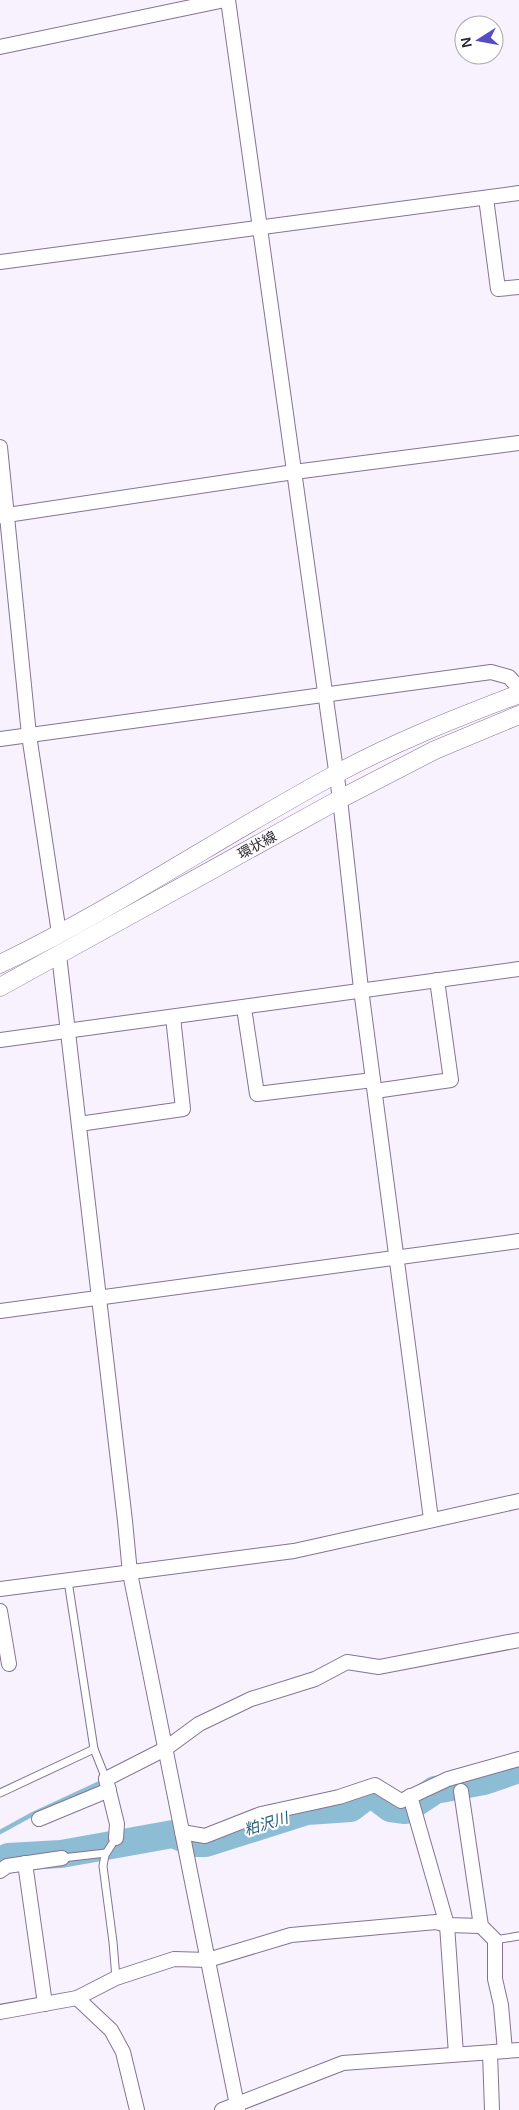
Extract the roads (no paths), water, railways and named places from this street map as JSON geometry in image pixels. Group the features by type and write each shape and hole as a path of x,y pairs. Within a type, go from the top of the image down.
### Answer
{"street":[{"path":"0,47 227,0 340,798 361,989 398,1257 431,1520"},
{"path":"0,262 519,193"},
{"path":"486,198 498,288 519,286"},
{"path":"4,516 294,472 519,444"},
{"path":"0,447 4,516 29,735 59,933"},
{"path":"0,739 491,672 500,673 508,677 519,688"},
{"name":"環状線","path":"0,964 59,933 336,774 425,730 519,694"},
{"name":"環状線","path":"0,987 340,798 435,750 519,715"},
{"path":"59,955 130,1573 238,2107"},
{"path":"0,1040 244,1008 361,989 519,969"},
{"path":"244,1008 257,1094 451,1080 438,980"},
{"path":"79,1124 183,1109 173,1017"},
{"path":"0,1311 519,1241"},
{"path":"0,1589 294,1551 519,1501"},
{"path":"0,1610 9,1664"},
{"path":"40,1820 108,1785 165,1749 199,1724 251,1699 315,1679 347,1662 380,1667 519,1640"},
{"path":"182,1832 205,1836 261,1814 339,1797 375,1785 400,1801 448,1779 519,1759"},
{"path":"108,1785 117,1824 116,1838"},
{"path":"461,1791 481,1926 495,1940 495,1979 501,2006 504,2051"},
{"path":"410,1796 447,1925 456,2054"},
{"path":"0,1871 7,1866 62,1858"},
{"path":"25,1863 45,2004"},
{"path":"0,2012 77,1998 116,1978 174,1959 208,1960 291,1935 436,1922 447,1925 481,1926"},
{"path":"77,1998 111,2030 123,2052 138,2110"},
{"path":"222,2110 238,2107 343,2063 519,2050"},
{"path":"490,2053 492,2110"}],"lane":[{"path":"68,1581 94,1749 108,1785"},
{"path":"0,1793 94,1749"},
{"path":"116,1838 106,1852 103,1866 114,1942 116,1978"},
{"path":"62,1858 106,1852"},
{"path":"495,1940 519,1936"}],"waterway":[{"name":"粕沢川","path":"0,1862 8,1857 61,1854 173,1834 195,1843 206,1843 307,1811 351,1808 364,1798 373,1795 390,1808 405,1810 435,1790 484,1781 519,1769"},
{"path":"0,1832 33,1814 102,1782"}]}
